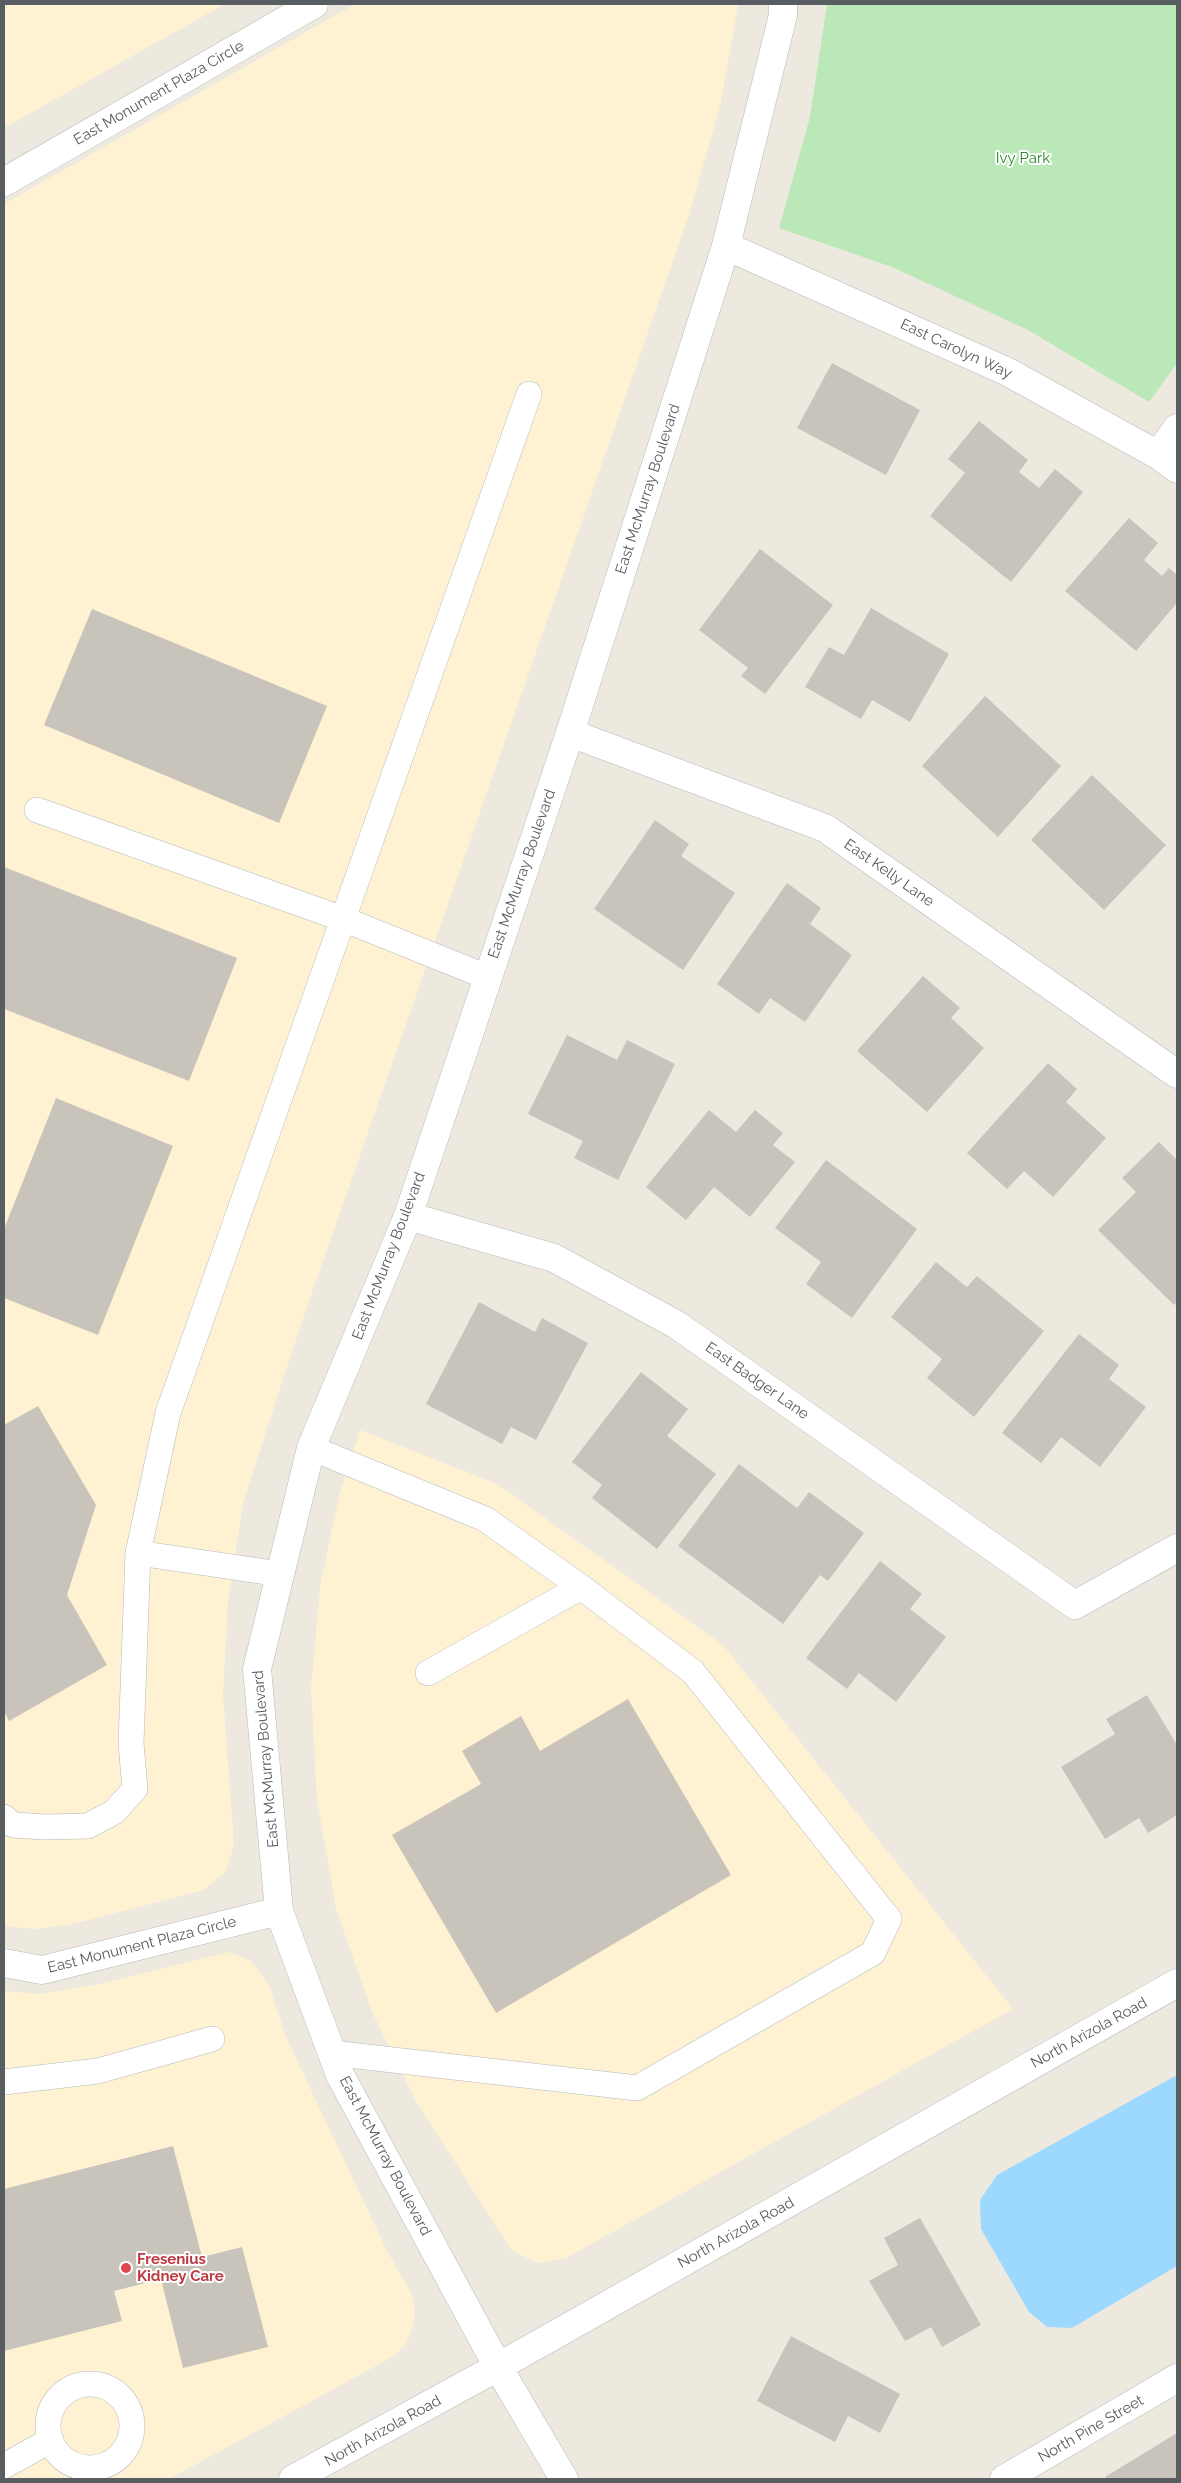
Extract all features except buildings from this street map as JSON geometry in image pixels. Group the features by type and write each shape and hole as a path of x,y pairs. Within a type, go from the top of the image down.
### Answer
{"street":[{"name":"East Monument Plaza Circle","path":"4,182 314,4"},
{"name":"East McMurray Boulevard","path":"564,2479 498,2367 340,2075 279,1911 257,1669 311,1448 408,1216 570,733 726,246 783,15 783,4"},
{"name":"East Carolyn Way","path":"726,246 1008,372 1167,462"},
{"path":"1167,462 1177,428"},
{"name":"East Kelly Lane","path":"570,733 825,828 1177,1074"},
{"name":"East Badger Lane","path":"408,1216 554,1258 676,1325 1075,1605 1177,1548"},
{"name":"East Monument Plaza Circle","path":"4,1963 42,1970 279,1911"},
{"name":"North Arizola Road","path":"293,2479 498,2367 1177,1983"},
{"name":"North Pine Street","path":"1004,2479 1177,2378"}],"lane":[{"path":"4,1817 13,1825 45,1827 88,1826 114,1812 135,1789 131,1743 138,1554 168,1414 529,394"},
{"path":"37,810 343,919 487,977"},
{"path":"311,1448 485,1519 581,1587 693,1672 889,1919 873,1953 637,2088 332,2053"},
{"path":"138,1554 280,1574"},
{"path":"428,1673 581,1587"},
{"path":"4,2082 98,2071 212,2039"},
{"path":"83,2385 98,2385 111,2390 122,2399 131,2419 130,2440 122,2453 116,2471 100,2467 87,2468 76,2466 56,2451 51,2440 48,2426 51,2412 58,2399 69,2390 83,2385"},
{"path":"4,2466 51,2440"}],"shaded area":[{"path":"4,4 225,4 4,128"},
{"path":"355,4 738,4 721,103 689,215 300,1327 243,1503 228,1601 223,1696 234,1843 227,1870 204,1890 73,1924 35,1929 4,1926 4,204"},
{"path":"360,1430 497,1484 723,1645 1013,2009 566,2258 538,2263 512,2251 417,2103 373,2014 336,1909 317,1799 311,1689 320,1587 339,1496"},
{"path":"229,1952 251,1961 269,1985 286,2037 387,2251 412,2294 415,2312 412,2330 406,2344 394,2356 169,2479 4,2479 4,1991 40,1994 100,1984"}],"green space":[{"name":"Ivy Park","path":"827,4 1177,4 1177,363 1149,402 1028,330 892,267 779,228 810,117"}],"water":[{"path":"1177,2075 1177,2266 1072,2328 1047,2327 1029,2312 981,2229 980,2200 997,2175"}],"place":[{"name":"Fresenius Kidney Care","path":"126,2268"}]}
